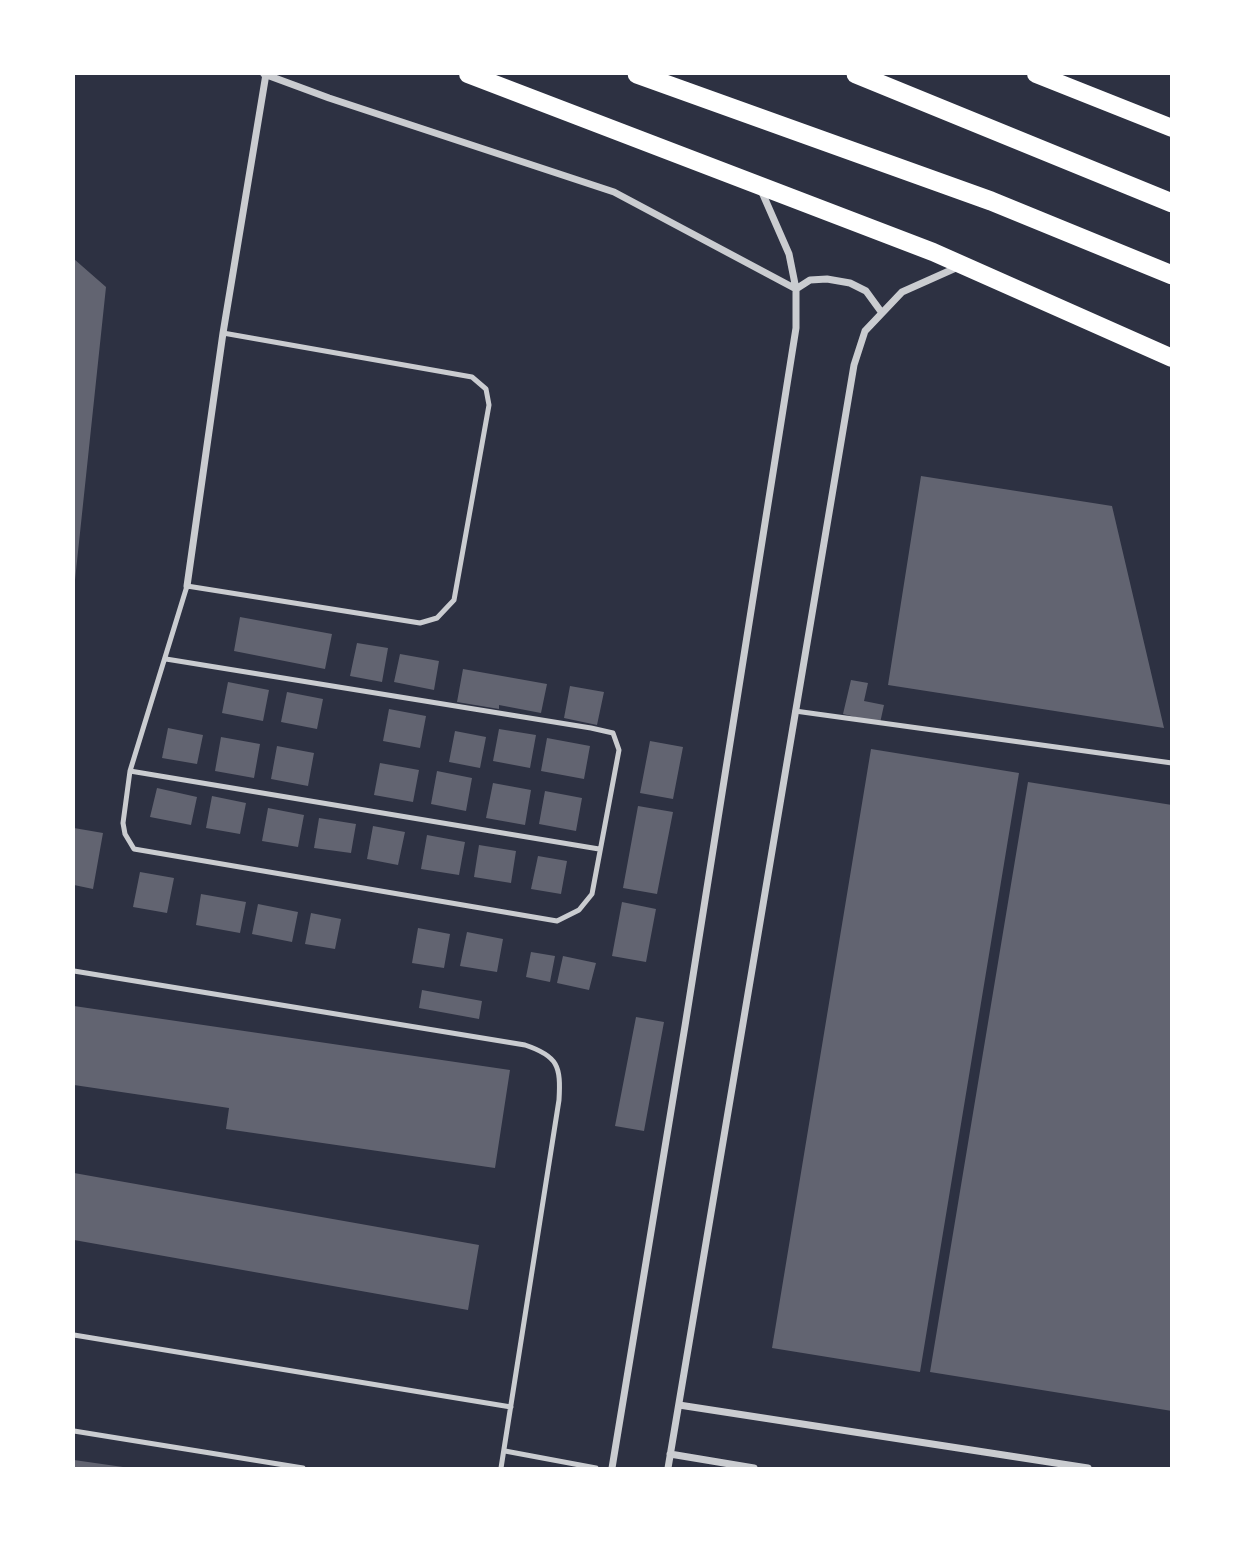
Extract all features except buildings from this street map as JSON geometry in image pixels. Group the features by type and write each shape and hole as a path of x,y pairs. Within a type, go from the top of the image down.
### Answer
{"highway":[{"path":"637,74 991,201 1171,275"},
{"path":"856,74 1171,203"}],"main road":[{"path":"467,74 484,77 933,252 1171,358"},
{"path":"1036,74 1171,128"}],"street":[{"path":"187,586 223,333 265,74 329,98 614,192 796,289"},
{"path":"612,1468 794,342 796,289 789,254 759,186"},
{"path":"668,1468 854,365 865,331 902,292 962,265"},
{"path":"796,289 810,280 827,279 850,283 866,291 882,313"},
{"path":"679,1405 1088,1468"},
{"path":"670,1454 754,1468"}],"lane":[{"path":"166,659 613,733 619,750 592,894 579,910 557,921 134,849 125,834 123,823 130,771 187,586 420,623 437,618 454,600 489,405 486,389 472,377 223,333"},
{"path":"796,711 1171,763"},
{"path":"130,771 599,849"},
{"path":"74,971 525,1045 545,1052 557,1065 561,1079 559,1100 502,1468"},
{"path":"74,1335 511,1407"},
{"path":"74,1431 303,1468"},
{"path":"505,1451 596,1468"}]}
